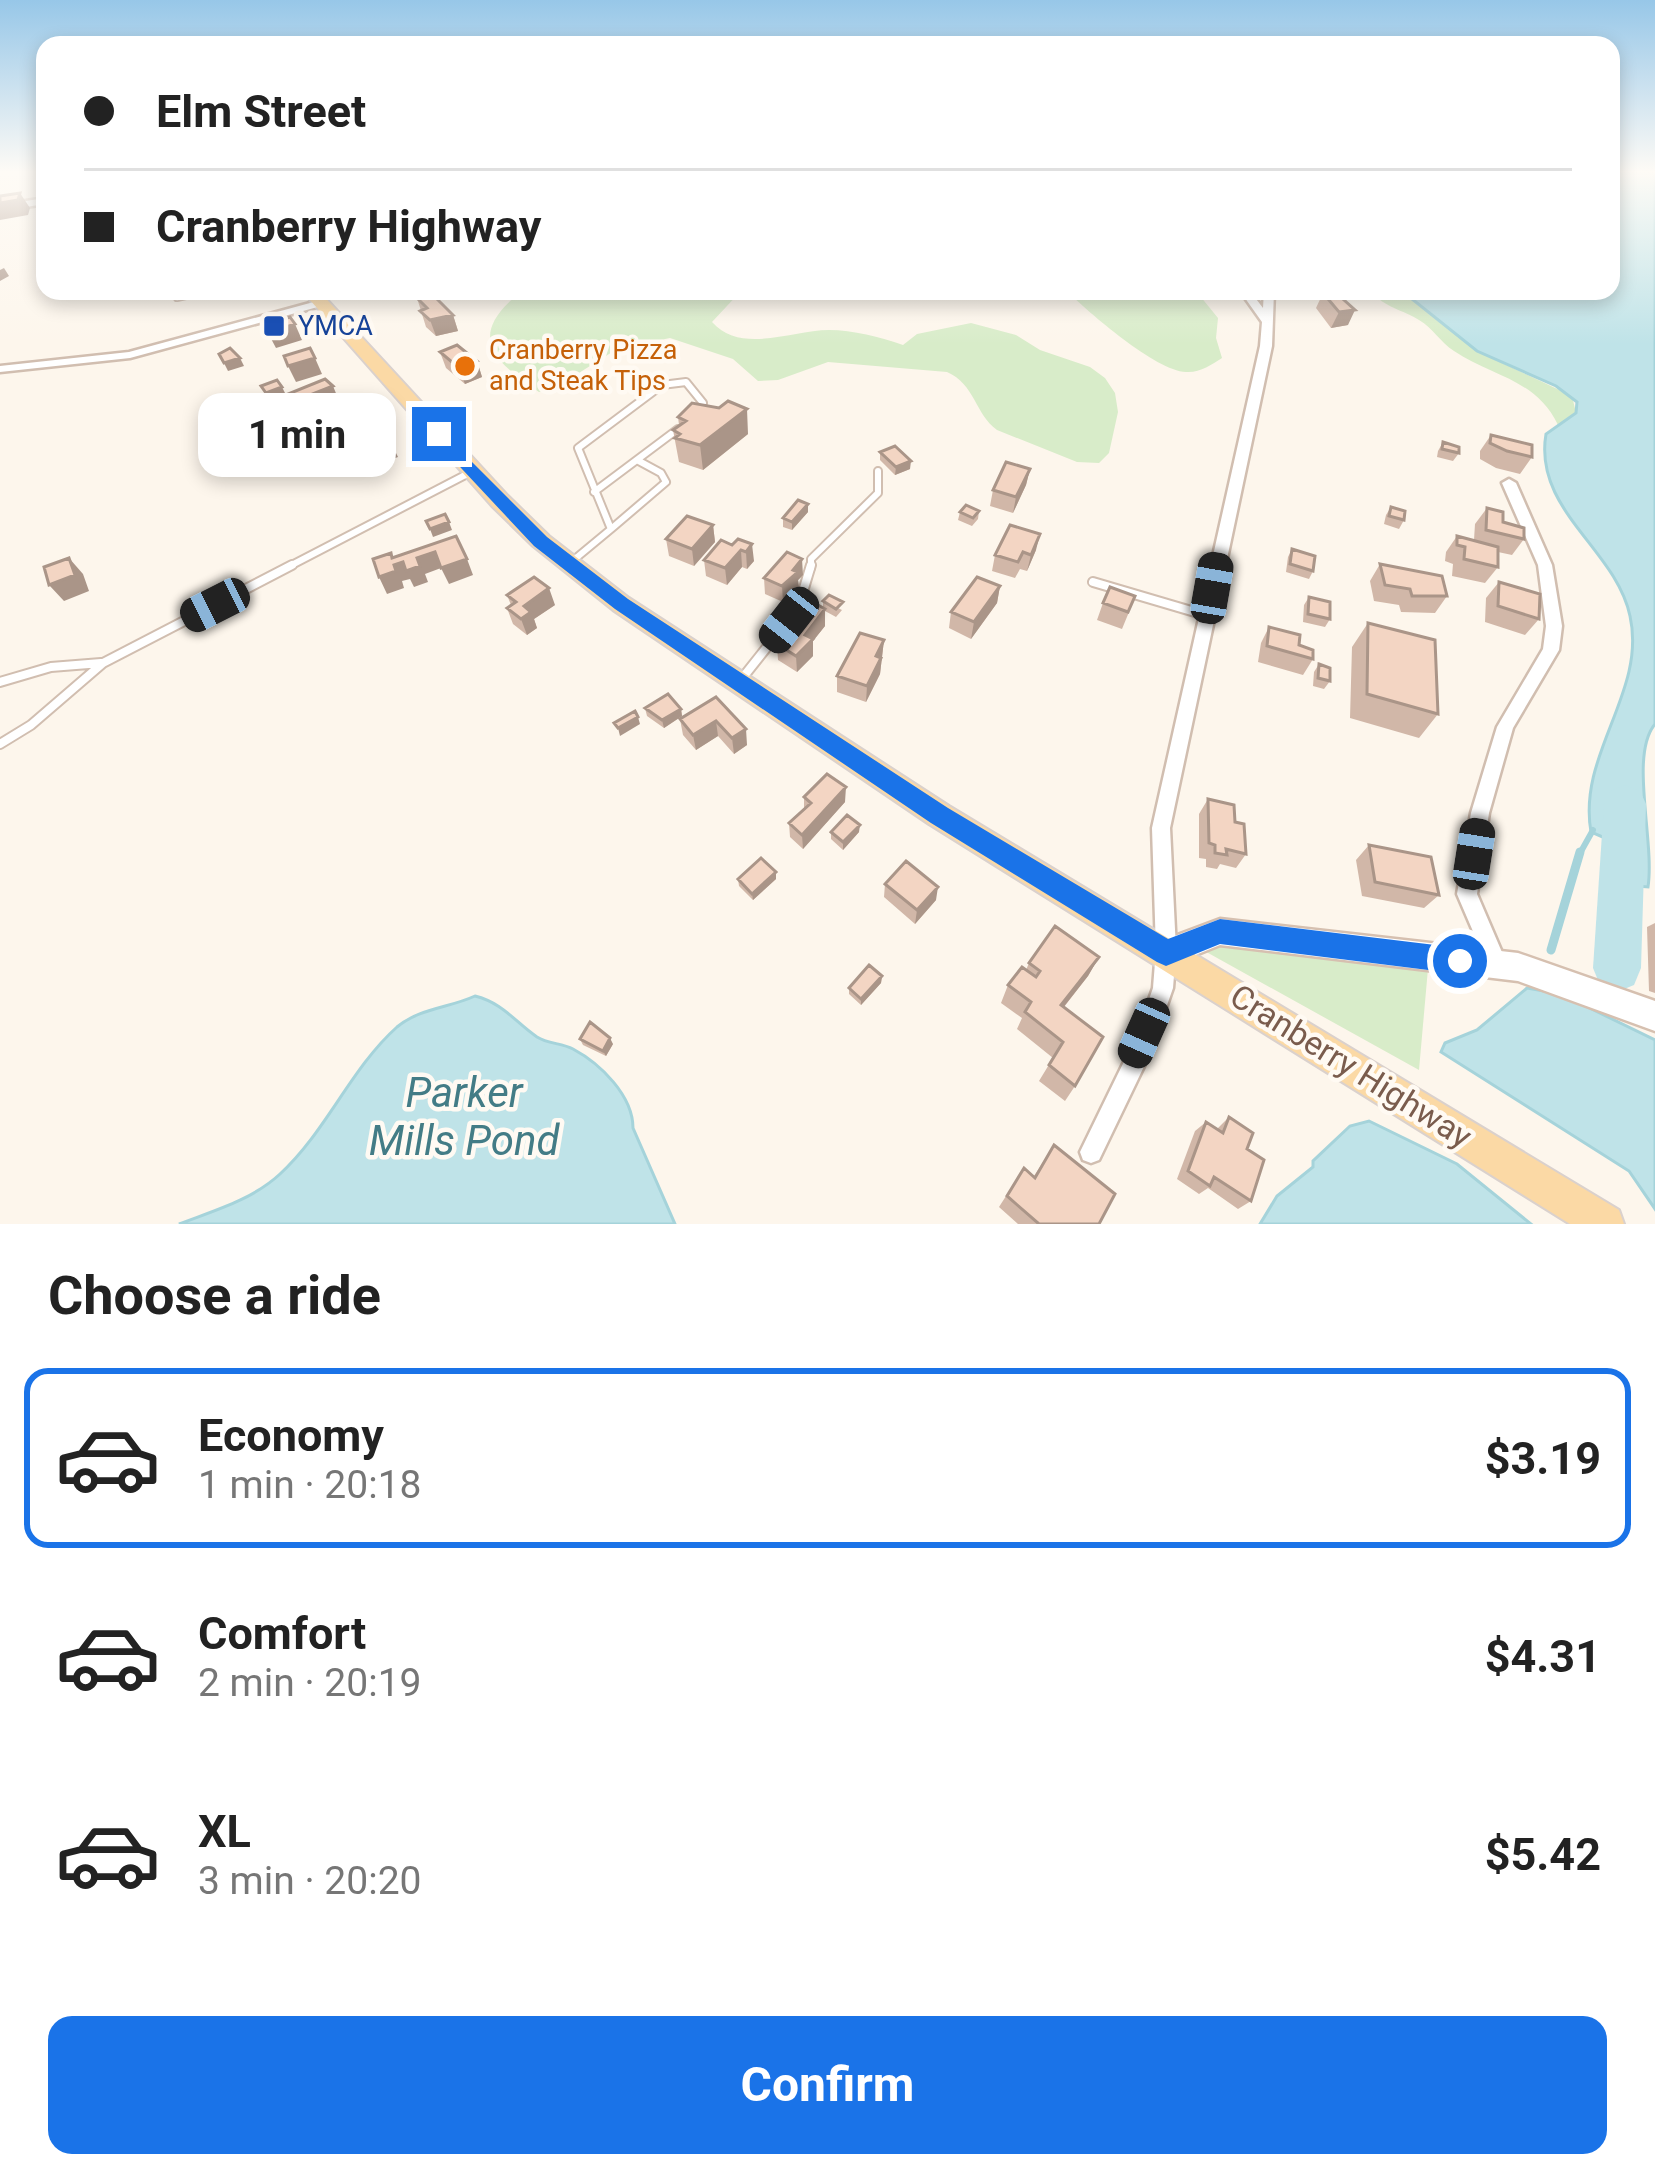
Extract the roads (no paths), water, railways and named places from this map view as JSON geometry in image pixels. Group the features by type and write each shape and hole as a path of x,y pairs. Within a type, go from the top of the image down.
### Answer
{"main road":[{"name":"Cranberry Highway","path":"319,300 472,472 569,563 738,684 940,815 1605,1224"},
{"path":"1166,953 1220,932 1497,966 1555,976 1655,1016"}],"street":[{"path":"0,369 72,364 151,350 307,300"},
{"path":"1252,300 1266,320"},
{"path":"1091,1152 1162,993 1166,953 1159,883 1161,828 1266,346 1268,300"},
{"path":"1497,966 1467,894 1480,813 1505,727 1552,650 1554,626 1545,565 1509,483"}],"lane":[{"path":"594,492 700,412 704,403 695,389 686,382 662,385 578,448 579,457 594,492 611,529"},
{"path":"569,563 666,482 661,473 637,460"},
{"path":"738,684 797,606 813,577 811,559 878,494 878,471"},
{"path":"0,744 31,725 103,663 472,472"},
{"path":"1094,582 1207,616"},
{"path":"0,682 51,667 103,663"}],"water":[{"path":"1620,230 1655,230 1655,724 1648,738 1643,777 1648,887 1637,886 1628,877 1621,845 1591,832 1594,776 1629,671 1633,644 1622,592 1563,507 1545,461 1546,434 1576,413 1577,402 1556,386 1477,351 1413,300 1620,300"},
{"path":"1527,988 1561,994 1655,1040 1655,1209 1629,1171 1441,1052 1445,1043 1477,1030"},
{"name":"Parker Mills Pond","path":"475,996 501,1008 537,1037 584,1055 614,1082 628,1104 633,1128 675,1224 179,1224 245,1198 280,1174 397,1027"},
{"path":"1369,1121 1457,1164 1531,1224 1260,1224 1277,1196 1313,1167 1313,1161 1350,1126"}],"waterway":[{"path":"1617,968 1625,804"},
{"path":"1579,855 1593,830"},
{"path":"1551,950 1579,855"}],"place":[{"name":"YMCA","path":"274,326"},
{"name":"Cranberry Pizza and Steak Tips","path":"465,366"}]}
